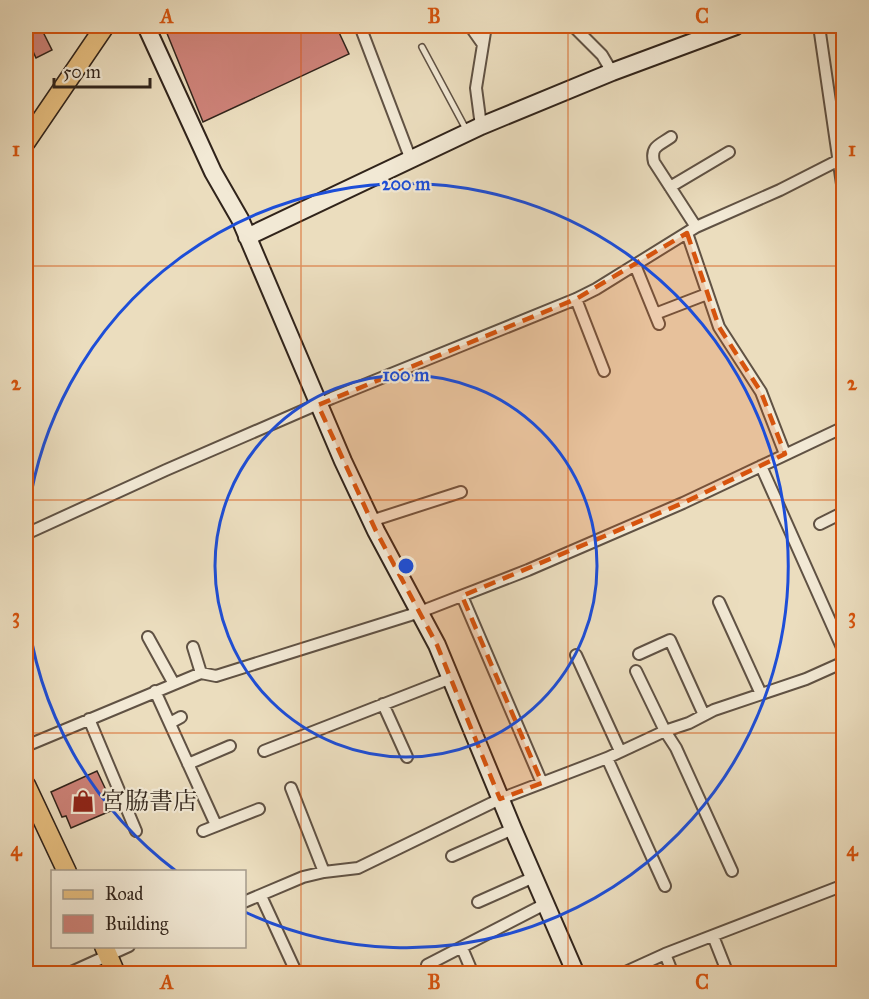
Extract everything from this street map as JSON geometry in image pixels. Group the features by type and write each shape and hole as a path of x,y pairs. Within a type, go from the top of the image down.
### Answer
{"main road":[{"path":"26,142 105,26"},
{"path":"27,795 66,870"},
{"path":"106,950 117,974"}],"street":[{"path":"146,26 213,172 247,237 318,405 372,521 420,612 451,678 500,799 576,974"},
{"path":"360,26 411,160"},
{"path":"470,26 482,43"},
{"path":"475,129 476,88 486,26"},
{"path":"573,26 602,55 612,72"},
{"path":"247,237 475,129 612,72 736,26"},
{"path":"819,26 843,198"},
{"path":"671,137 654,149 652,154 654,162 692,230 707,294 719,327 761,392 785,454"},
{"path":"670,187 729,152"},
{"path":"26,534 166,470 318,405 576,299 692,230 837,161"},
{"path":"635,265 657,319 707,294"},
{"path":"576,299 604,372"},
{"path":"26,746 201,673 216,676 420,612 462,596 683,504 843,427"},
{"path":"761,466 843,652"},
{"path":"372,521 461,492"},
{"path":"820,524 843,512"},
{"path":"462,596 542,783"},
{"path":"719,602 761,694"},
{"path":"148,637 174,684"},
{"path":"639,654 670,640 704,715"},
{"path":"194,647 201,673"},
{"path":"576,654 620,751"},
{"path":"246,901 303,877 358,868 500,799 607,758 714,710 806,679 843,662"},
{"path":"636,671 675,748 732,871"},
{"path":"264,751 451,678"},
{"path":"155,692 216,825"},
{"path":"383,704 407,757"},
{"path":"170,723 181,717"},
{"path":"88,719 136,831"},
{"path":"188,764 230,746"},
{"path":"607,758 665,886"},
{"path":"291,788 324,872"},
{"path":"203,831 258,809"},
{"path":"452,856 513,829"},
{"path":"478,902 534,877"},
{"path":"621,974 664,954 843,885"},
{"path":"261,896 297,974"},
{"path":"427,965 546,904"},
{"path":"713,936 728,974"},
{"path":"462,948 472,974"},
{"path":"67,974 106,950"},
{"path":"664,954 673,974"}],"lane":[{"path":"422,47 475,129"}],"highlighted area":[{"path":"687,233 719,327 761,392 785,454 683,503 462,596 542,783 500,799 437,645 376,531 318,405 576,299"}],"building":[{"path":"26,26 37,26 40,32 43,32 52,50 36,58 26,36"},
{"path":"164,26 336,26 349,54 203,122"},
{"name":"宮脇書店","path":"97,771 115,809 71,828 66,816 62,817 51,792"}],"place":[{"name":"宮脇書店","path":"83,801"}]}
